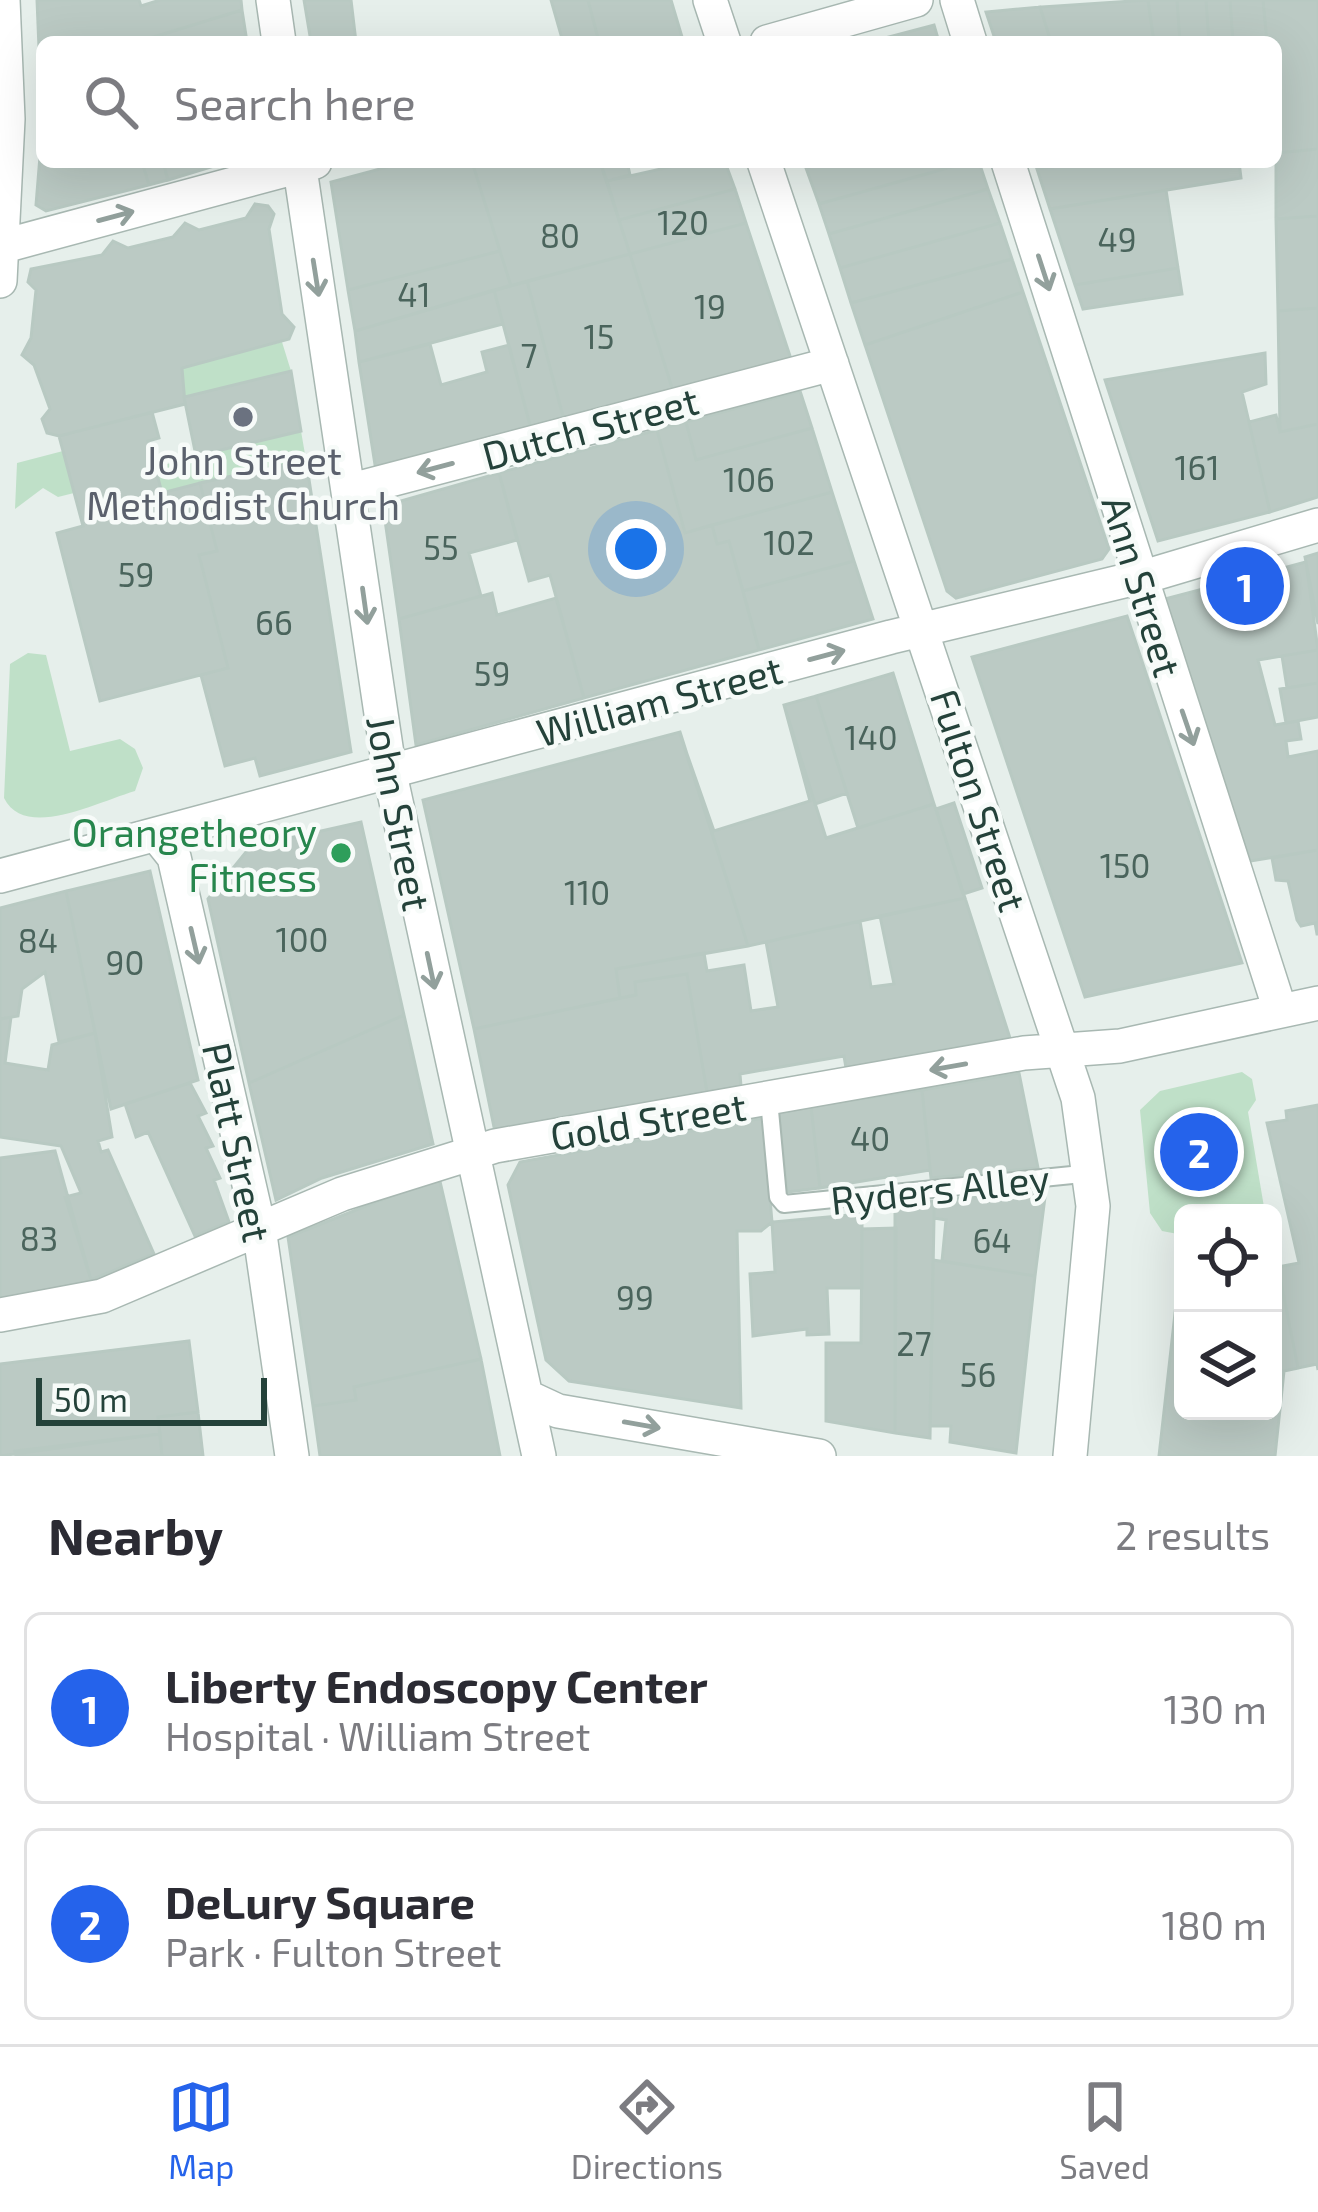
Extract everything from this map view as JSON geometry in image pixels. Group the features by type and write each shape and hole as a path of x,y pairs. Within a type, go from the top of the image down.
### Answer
{"street":[{"path":"0,281 3,0"},
{"path":"273,0 278,36"},
{"path":"710,0 722,36"},
{"path":"788,36 916,0"},
{"path":"957,0 968,36"},
{"path":"2,247 287,168"},
{"name":"John Street","path":"306,168 390,774 539,1456"},
{"name":"Fulton Street","path":"766,168 1064,1051 1092,1173 1092,1236 1070,1456"},
{"name":"Ann Street","path":"1010,168 1280,1010"},
{"name":"Dutch Street","path":"348,491 832,364"},
{"name":"William Street","path":"0,876 923,629 1139,577 1318,524"},
{"name":"Platt Street","path":"158,837 174,856 259,1228 292,1456"},
{"name":"Gold Street","path":"0,1315 102,1296 409,1169 469,1152 1024,1053 1120,1046 1318,1004"},
{"path":"530,1398 557,1411 819,1456"}],"lane":[{"name":"Ryders Alley","path":"769,1100 778,1197 788,1204 1092,1173"}],"green space":[{"path":"282,342 291,371 184,397 182,368"},
{"path":"301,431 306,460 162,493 155,467"},
{"path":"63,451 74,493 58,497 43,488 15,509 17,463"},
{"path":"28,653 46,655 70,751 120,739 135,749 143,768 135,791 82,810 44,817 14,810 4,798 10,664"},
{"path":"1242,1072 1252,1079 1256,1100 1248,1112 1263,1204 1174,1204 1174,1233 1162,1231 1150,1213 1140,1110 1160,1091"}],"building":[{"path":"37,0 139,0 141,6 160,0 241,0 242,10 158,36 38,36"},
{"path":"304,0 351,0 355,36 310,36"},
{"path":"551,0 588,0 597,36 561,36"},
{"path":"588,0 671,0 682,36 597,36"},
{"path":"1148,0 1177,0 1180,36 1153,36"},
{"path":"1148,0 1153,36 1049,36 1040,7"},
{"path":"1177,0 1206,0 1209,36 1180,36"},
{"path":"1206,0 1230,0 1233,36 1209,36"},
{"path":"1230,0 1263,0 1266,36 1233,36"},
{"path":"1263,0 1318,0 1318,149 1282,152 1282,36 1266,36"},
{"path":"1040,7 1049,36 994,36 986,12"},
{"path":"242,10 246,36 157,36"},
{"path":"934,25 937,36 893,36"},
{"path":"1318,149 1318,216 1276,219 1276,168 1282,168 1282,152"},
{"path":"39,168 144,168 149,185 46,211 36,205"},
{"path":"144,168 165,168 168,180 149,185"},
{"path":"165,168 207,168 168,180"},
{"path":"384,168 474,168 500,251 348,290 331,182"},
{"path":"474,168 602,168 630,254 511,286"},
{"path":"602,168 628,168 630,175 607,181"},
{"path":"665,168 727,168 735,189 619,220 607,181"},
{"path":"806,168 948,168 819,204"},
{"path":"948,168 981,168 988,189 829,234 819,204"},
{"path":"1240,168 1241,178 1050,209 1037,169"},
{"path":"735,189 746,223 630,254 619,220"},
{"path":"988,189 1000,223 840,268 829,234"},
{"path":"1166,190 1178,268 1075,285 1050,209"},
{"path":"255,204 268,206 274,214 269,229 282,314 294,327 289,339 182,368 185,404 59,436 47,433 42,419 50,409 34,365 22,355 31,338 36,290 28,282 31,269 102,255 113,241 128,248 173,237 185,223 199,230 246,218"},
{"path":"1318,216 1318,308 1278,311 1276,219"},
{"path":"746,223 791,359 673,391 630,254"},
{"path":"1000,223 1012,259 851,303 840,268"},
{"path":"500,251 511,286 355,331 348,290"},
{"path":"630,254 673,391 564,420 527,281"},
{"path":"1012,259 1023,292 865,345 851,303"},
{"path":"1178,268 1182,294 1083,309 1075,285"},
{"path":"527,281 564,420 531,429 494,290"},
{"path":"494,290 503,324 359,362 355,331"},
{"path":"1023,292 1109,549 1102,559 956,598 947,591 865,345"},
{"path":"1318,308 1318,424 1280,432 1278,311"},
{"path":"430,344 441,385 487,372 482,352 509,345 531,429 376,471 359,362"},
{"path":"1265,353 1266,384 1242,392 1270,512 1158,541 1105,380"},
{"name":"John Street Methodist Church","path":"291,371 301,431 196,456 184,397"},
{"path":"800,391 812,428 696,460 686,422"},
{"path":"152,412 159,438 148,441 162,493 200,483 217,551 199,555 228,668 100,701 57,533 83,526 59,436"},
{"path":"1276,415 1280,432 1318,424 1318,497 1270,512 1249,422"},
{"path":"686,422 696,460 812,428 832,492 685,533 657,430"},
{"path":"657,430 685,533 712,525 717,544 729,541 759,650 584,698 550,575 529,581 499,473"},
{"path":"306,460 351,752 260,776 255,758 225,766 201,675 228,668 199,555 217,551 200,483"},
{"path":"499,473 517,540 469,553 481,596 399,619 383,506"},
{"path":"832,492 854,561 743,591 729,541 717,544 712,525"},
{"path":"1318,553 1318,624 1305,557"},
{"path":"854,561 873,619 759,650 743,591"},
{"path":"1306,562 1318,650 1258,660 1275,725 1298,721 1301,739 1286,741 1288,757 1318,751 1318,850 1250,861 1161,600"},
{"path":"492,593 497,615 556,598 584,698 416,745 399,619"},
{"path":"1127,616 1242,963 1085,997 972,657"},
{"path":"1318,650 1318,683 1287,688 1282,656"},
{"path":"893,673 934,804 858,828 816,696"},
{"path":"1318,683 1318,717 1286,723 1280,689"},
{"path":"816,696 847,793 815,804 784,705"},
{"path":"784,705 826,838 934,804 965,898 748,946 680,734 714,831 810,801"},
{"path":"680,732 748,946 616,969 620,998 474,1029 423,800"},
{"path":"954,803 982,888 963,894 936,809"},
{"path":"361,822 404,1015 249,1083 208,899 250,847"},
{"path":"1318,850 1317,934 1315,923 1301,926 1297,920 1288,881 1276,880 1272,858"},
{"path":"150,871 198,1080 111,1109 66,891"},
{"path":"66,891 95,1033 59,1042 45,972 22,989 18,1016 0,1019 0,908"},
{"path":"965,898 1010,1038 846,1068 844,1056 740,1074 741,1086 707,1092 687,974 635,982 636,995 620,998 616,969 704,953 707,971 744,965 751,1011 778,1007 766,942 860,921 871,987 894,984 880,916"},
{"path":"687,974 707,1092 495,1132 474,1029 636,995 635,982"},
{"path":"404,1015 433,1144 322,1178 276,1200 249,1083"},
{"path":"11,1017 5,1063 48,1070 52,1045 95,1033 112,1137 98,1141 101,1152 108,1150 154,1254 91,1280 65,1197 81,1193 61,1146 0,1137 0,1019"},
{"path":"1019,1073 1038,1168 931,1178 922,1090"},
{"path":"190,1083 206,1113 198,1116 213,1146 206,1148 220,1178 214,1180 229,1222 195,1236 148,1132 136,1137 125,1104"},
{"path":"922,1090 930,1170 820,1188 811,1106"},
{"path":"1318,1105 1318,1370 1317,1364 1298,1368 1282,1287 1282,1266 1299,1263 1267,1123 1287,1120 1286,1111"},
{"path":"811,1106 820,1188 787,1192 779,1113"},
{"path":"763,1118 772,1222 761,1231 737,1231 741,1408 569,1381 546,1360 508,1185 520,1162"},
{"path":"55,1151 91,1280 58,1292 0,1301 0,1158"},
{"path":"439,1177 481,1359 354,1387 356,1400 313,1406 288,1237"},
{"path":"1034,1191 1045,1197 1035,1276 942,1261 946,1220 934,1218 934,1201"},
{"path":"934,1201 930,1438 895,1433 895,1204"},
{"path":"862,1214 862,1288 827,1288 829,1334 807,1335 807,1329 753,1336 750,1274 775,1272 772,1222"},
{"path":"896,1228 895,1433 826,1421 826,1343 861,1343 862,1229"},
{"path":"933,1260 1035,1276 1016,1453 950,1442 951,1426 930,1426"},
{"path":"1282,1287 1298,1368 1284,1371 1282,1390"},
{"path":"1174,1322 1174,1420 1279,1420 1275,1456 1159,1456"},
{"path":"189,1341 198,1412 158,1417 160,1434 0,1456 0,1364"},
{"path":"481,1359 500,1456 320,1456 313,1406 356,1400 354,1387"},
{"path":"198,1412 203,1456 162,1456 158,1417"},
{"path":"160,1434 162,1456 16,1456 15,1451"}],"place":[{"name":"John Street Methodist Church","path":"243,417"},
{"name":"Liberty Endoscopy Center","path":"1245,586"},
{"name":"Orangetheory Fitness","path":"341,853"},
{"name":"DeLury Square","path":"1199,1152"}]}
